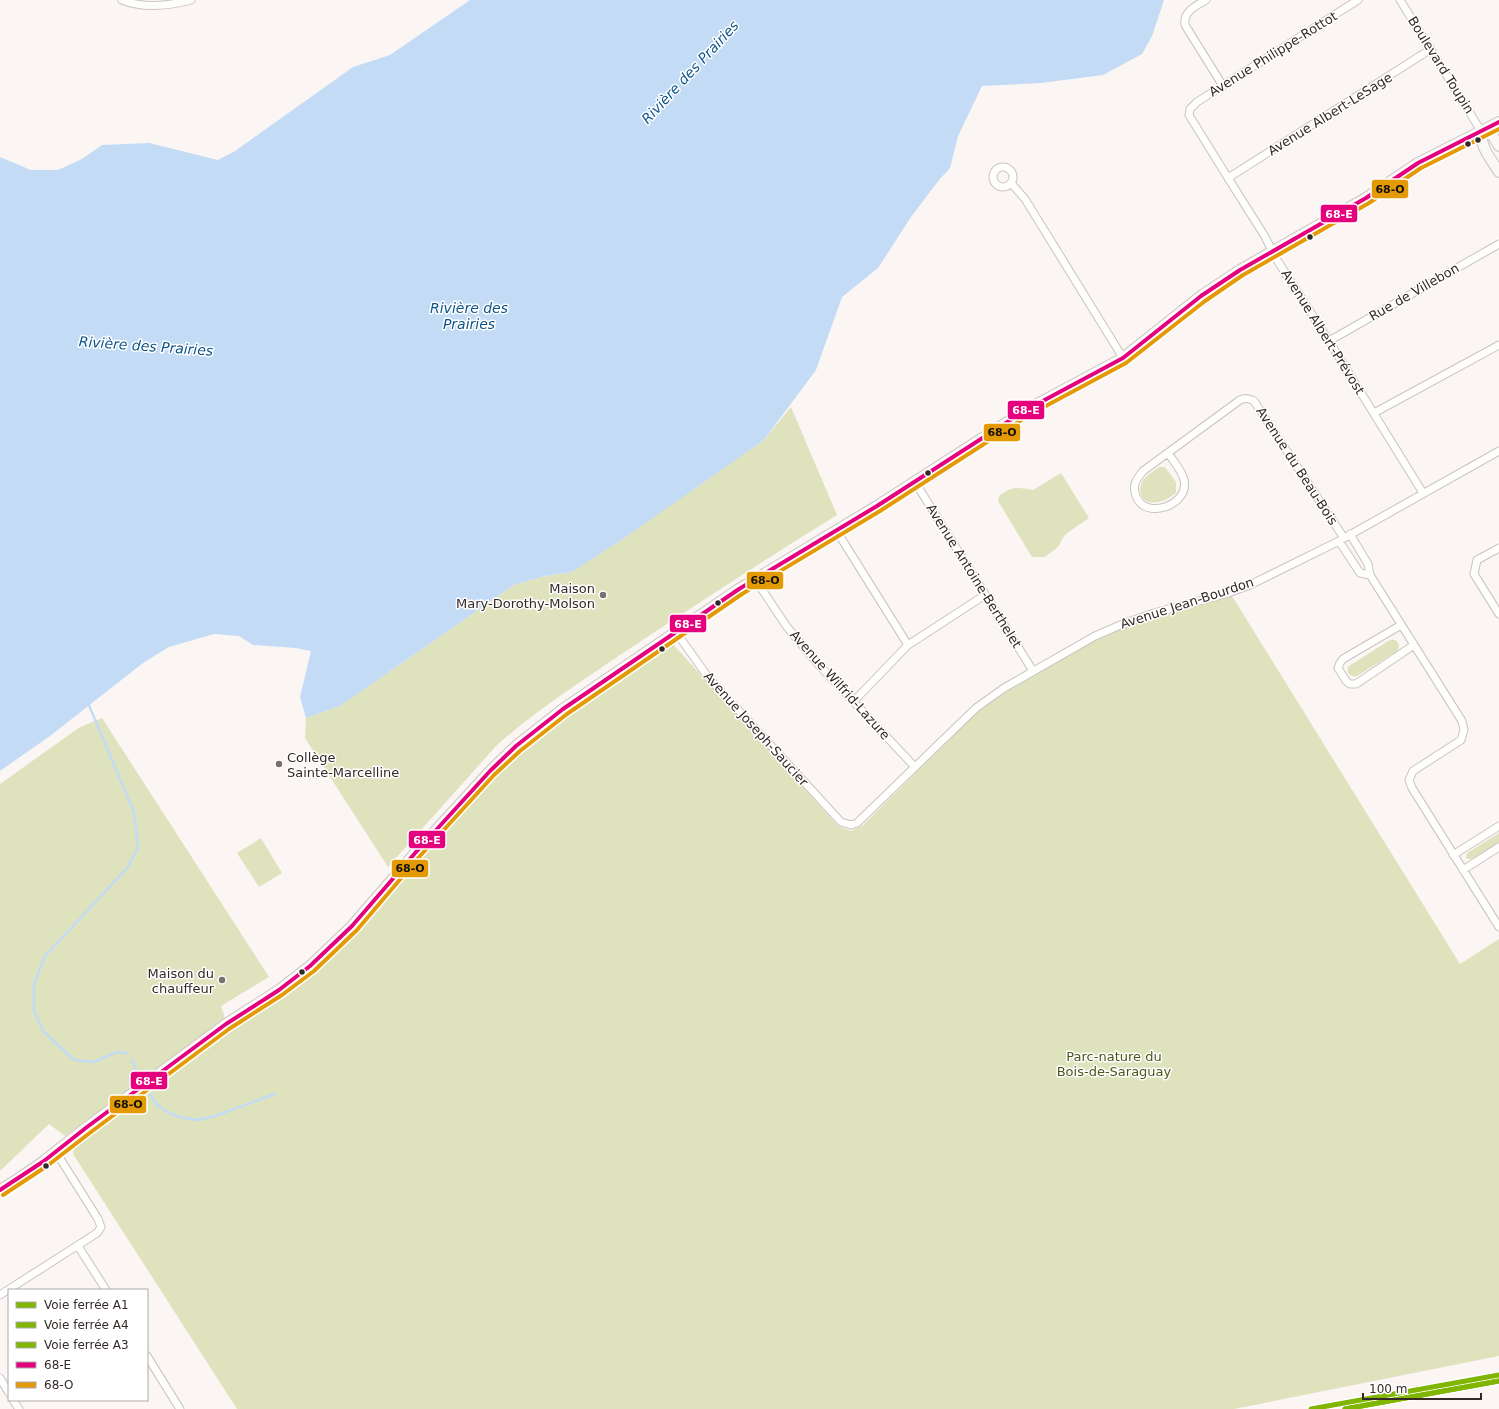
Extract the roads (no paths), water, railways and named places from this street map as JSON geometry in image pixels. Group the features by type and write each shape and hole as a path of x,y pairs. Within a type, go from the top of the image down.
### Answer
{"street":[{"path":"122,0 143,6 155,6 191,0"},
{"path":"1206,0 1191,10 1185,16 1184,21 1187,29 1223,86"},
{"name":"Avenue Philippe-Rottot","path":"1190,109 1197,102 1358,0"},
{"name":"Boulevard Toupin","path":"1400,0 1481,131 1481,142 1499,172"},
{"name":"Avenue Albert-LeSage","path":"1228,178 1431,49"},
{"name":"Avenue Albert-Prévost","path":"1190,109 1191,118 1264,235 1277,260 1423,493"},
{"path":"0,1190 25,1175 226,1024 279,990 310,966 352,926 468,793 510,752 563,709 755,579 915,482 1026,410 1123,358 1201,296 1235,273 1272,250 1366,198 1418,163 1499,122"},
{"name":"Boulevard Toupin","path":"1481,131 1492,136 1499,146"},
{"path":"1011,183 1028,204 1123,358"},
{"name":"Rue de Villebon","path":"1329,341 1499,244"},
{"path":"1374,413 1499,345"},
{"name":"Avenue du Beau-Bois","path":"1168,453 1184,480 1182,494 1177,501 1166,507 1151,509 1143,506 1137,499 1134,490 1136,479 1143,471 1240,400 1249,398 1254,401 1344,537 1368,564 1370,575 1462,721 1464,730 1461,740 1413,771 1409,780 1412,788 1453,855 1499,927"},
{"name":"Avenue Jean-Bourdon","path":"841,822 851,825 857,823 976,708 1004,688 1095,636 1125,623 1154,613 1228,593 1250,584 1344,537 1499,451"},
{"name":"Avenue Antoine-Berthelet","path":"915,482 1033,671"},
{"path":"836,530 908,645"},
{"name":"Avenue du Beau-Bois","path":"1344,537 1360,573 1370,575"},
{"path":"1499,548 1477,560 1474,574 1499,614"},
{"name":"Avenue Wilfrid-Lazure","path":"755,579 787,627 818,664 915,767"},
{"path":"854,701 908,645 986,595"},
{"path":"1401,625 1343,659 1338,668 1346,681 1350,684 1356,684 1414,645"},
{"name":"Avenue Joseph-Saucier","path":"676,632 708,677 841,822"},
{"path":"1453,855 1499,826"},
{"path":"1463,870 1499,847"},
{"path":"10,1289 97,1234 100,1229 101,1225 98,1219 56,1152"},
{"path":"78,1246 105,1289"},
{"path":"148,1358 180,1409"},
{"path":"0,1378 8,1391"}],"water":[{"name":"Rivière des Prairies","path":"470,0 1164,0 1152,36 1142,54 1103,75 1041,83 982,86 958,136 950,168 911,217 878,268 842,297 816,370 764,440 617,543 572,572 545,576 514,585 340,706 306,718 300,697 311,651 296,648 253,645 239,636 214,634 169,647 143,663 50,736 0,771 0,157 31,170 58,170 82,159 102,145 149,143 218,160 235,151 353,67 390,55"}],"waterway":[{"path":"88,703 134,812 138,847 128,867 45,956 34,984 34,1010 43,1031 74,1060 94,1062 117,1052 127,1053"},
{"path":"132,1060 140,1079"},
{"path":"149,1092 156,1104 167,1112 179,1117 198,1120 215,1116 275,1094"}],"rail line":[{"name":"A4","path":"1311,1409 1499,1375"},
{"name":"A1","path":"1345,1409 1499,1381"},
{"name":"A3","path":"1345,1409 1499,1381"}],"place":[{"name":"Maison Mary-Dorothy-Molson","path":"603,595"},
{"name":"Collège Sainte-Marcelline","path":"279,764"},
{"name":"Maison du chauffeur","path":"222,980"}],"park label":[{"name":"Parc-nature du Bois-de-Saraguay","path":"1114,1064"}]}
